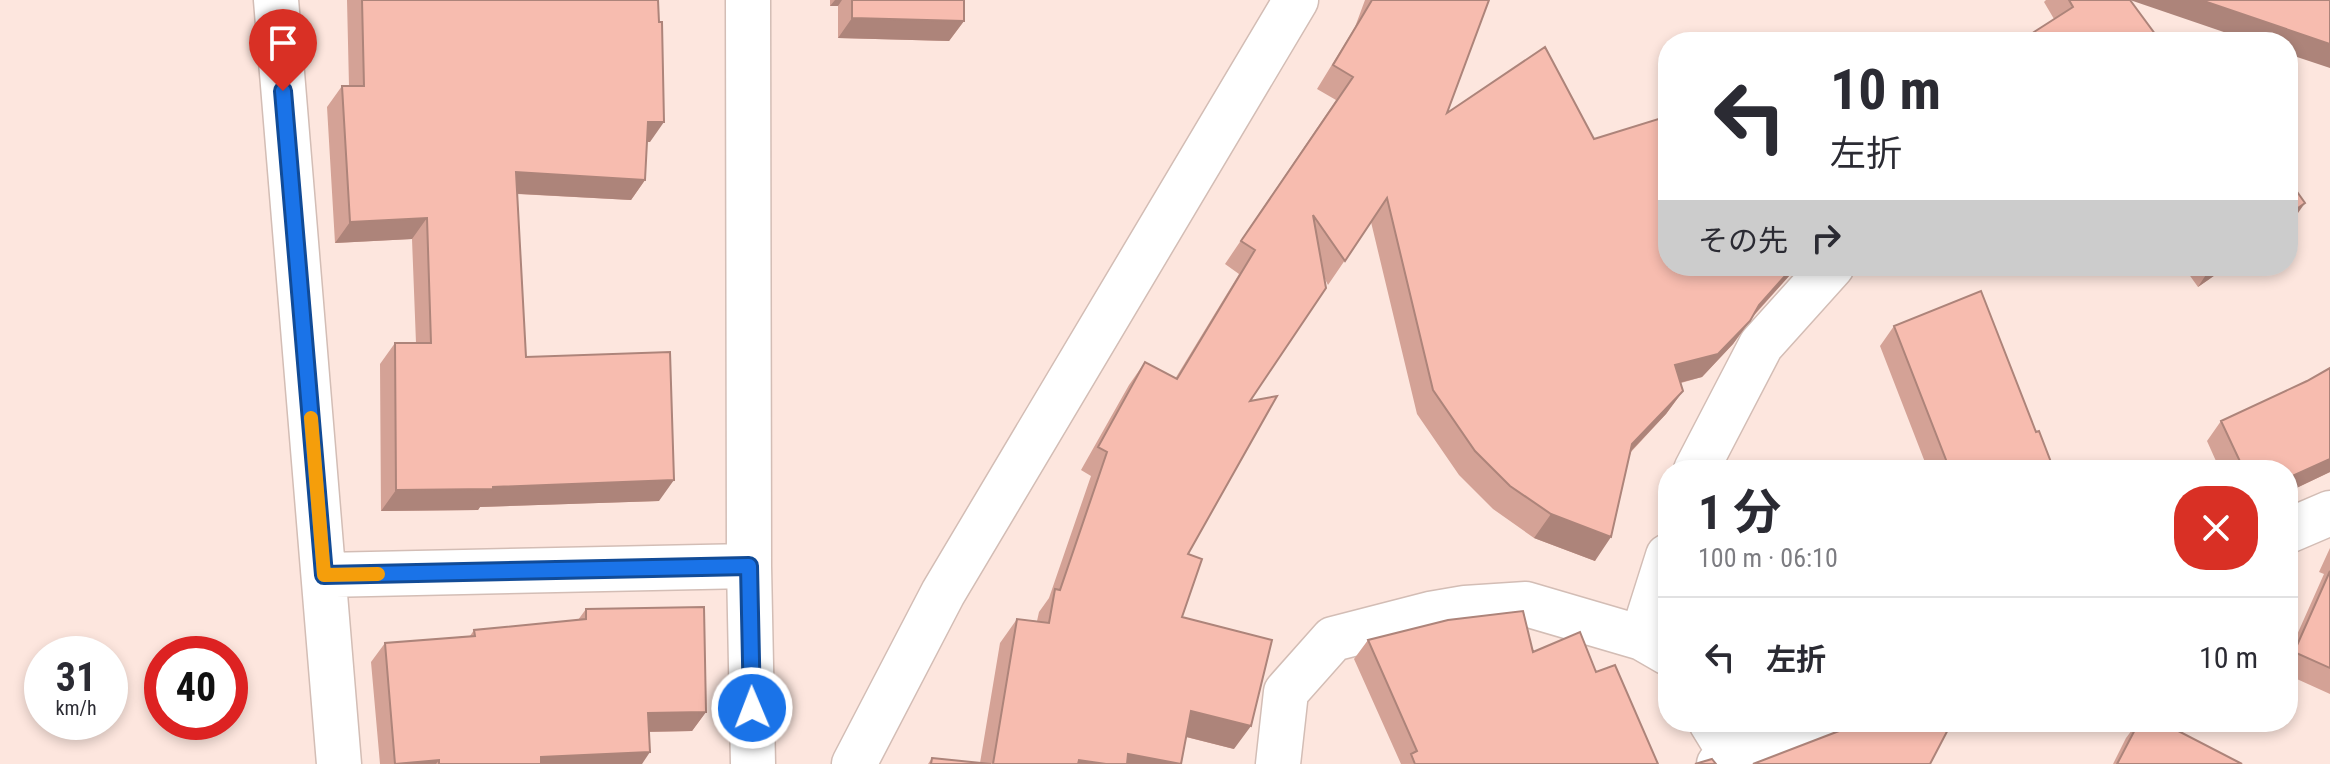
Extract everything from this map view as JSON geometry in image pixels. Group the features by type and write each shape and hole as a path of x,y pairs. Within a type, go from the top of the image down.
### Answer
{"street":[{"path":"276,0 339,764"},
{"path":"748,0 749,566 753,764"},
{"path":"854,764 943,593 1296,0"},
{"path":"1701,460 1761,345 1823,276"},
{"path":"2298,527 2330,513"},
{"path":"324,575 749,566"},
{"path":"1278,764 1286,692 1333,639 1430,614 1526,604 1655,646 1658,625"},
{"path":"1721,748 1788,732"}],"building":[{"path":"362,0 658,0 659,22 662,22 664,122 648,122 645,180 516,172 526,357 670,352 674,480 493,489 396,490 395,343 431,343 427,218 350,222 342,86 364,86"},
{"path":"852,0 964,0 964,21 852,18"},
{"path":"1372,0 1489,0 1447,113 1545,47 1594,139 1658,119 1658,276 1785,276 1759,305 1750,321 1718,354 1675,365 1683,391 1632,444 1611,537 1551,514 1510,486 1475,451 1433,390 1387,198 1345,261 1313,215 1326,288 1250,401 1277,396 1188,554 1202,559 1182,617 1272,640 1251,726 1191,711 1181,764 1128,754 1127,764 1079,760 1078,764 993,764 1017,619 1049,623 1055,589 1060,590 1107,452 1098,447 1145,362 1177,379 1255,250 1241,241 1353,77 1333,65"},
{"path":"2069,0 2130,0 2154,32 2034,32 2073,7"},
{"path":"2201,0 2330,0 2330,44"},
{"path":"2298,193 2305,203 2298,208"},
{"path":"1981,291 2036,432 2039,431 2050,460 1946,460 1894,326"},
{"path":"2330,368 2330,459 2298,473 2298,460 2239,460 2221,421"},
{"path":"2330,571 2330,668 2298,654 2298,643"},
{"path":"704,607 706,712 648,713 650,752 541,757 541,764 439,764 439,760 395,764 385,643 475,636 474,630 586,619 586,609"},
{"path":"1523,611 1533,652 1580,632 1596,672 1615,665 1658,764 1415,764 1411,754 1417,751 1368,640 1448,620"},
{"path":"1836,732 1947,732 1930,764 1753,764"},
{"path":"2134,732 2180,732 2242,764 2117,764"},
{"path":"932,758 991,764 931,764"},
{"path":"1712,759 1716,764 1695,764"}],"slow traffic":[{"path":"311,418 324,575 378,574"}],"route":[{"path":"283,91 324,575 749,566 752,708"}]}
